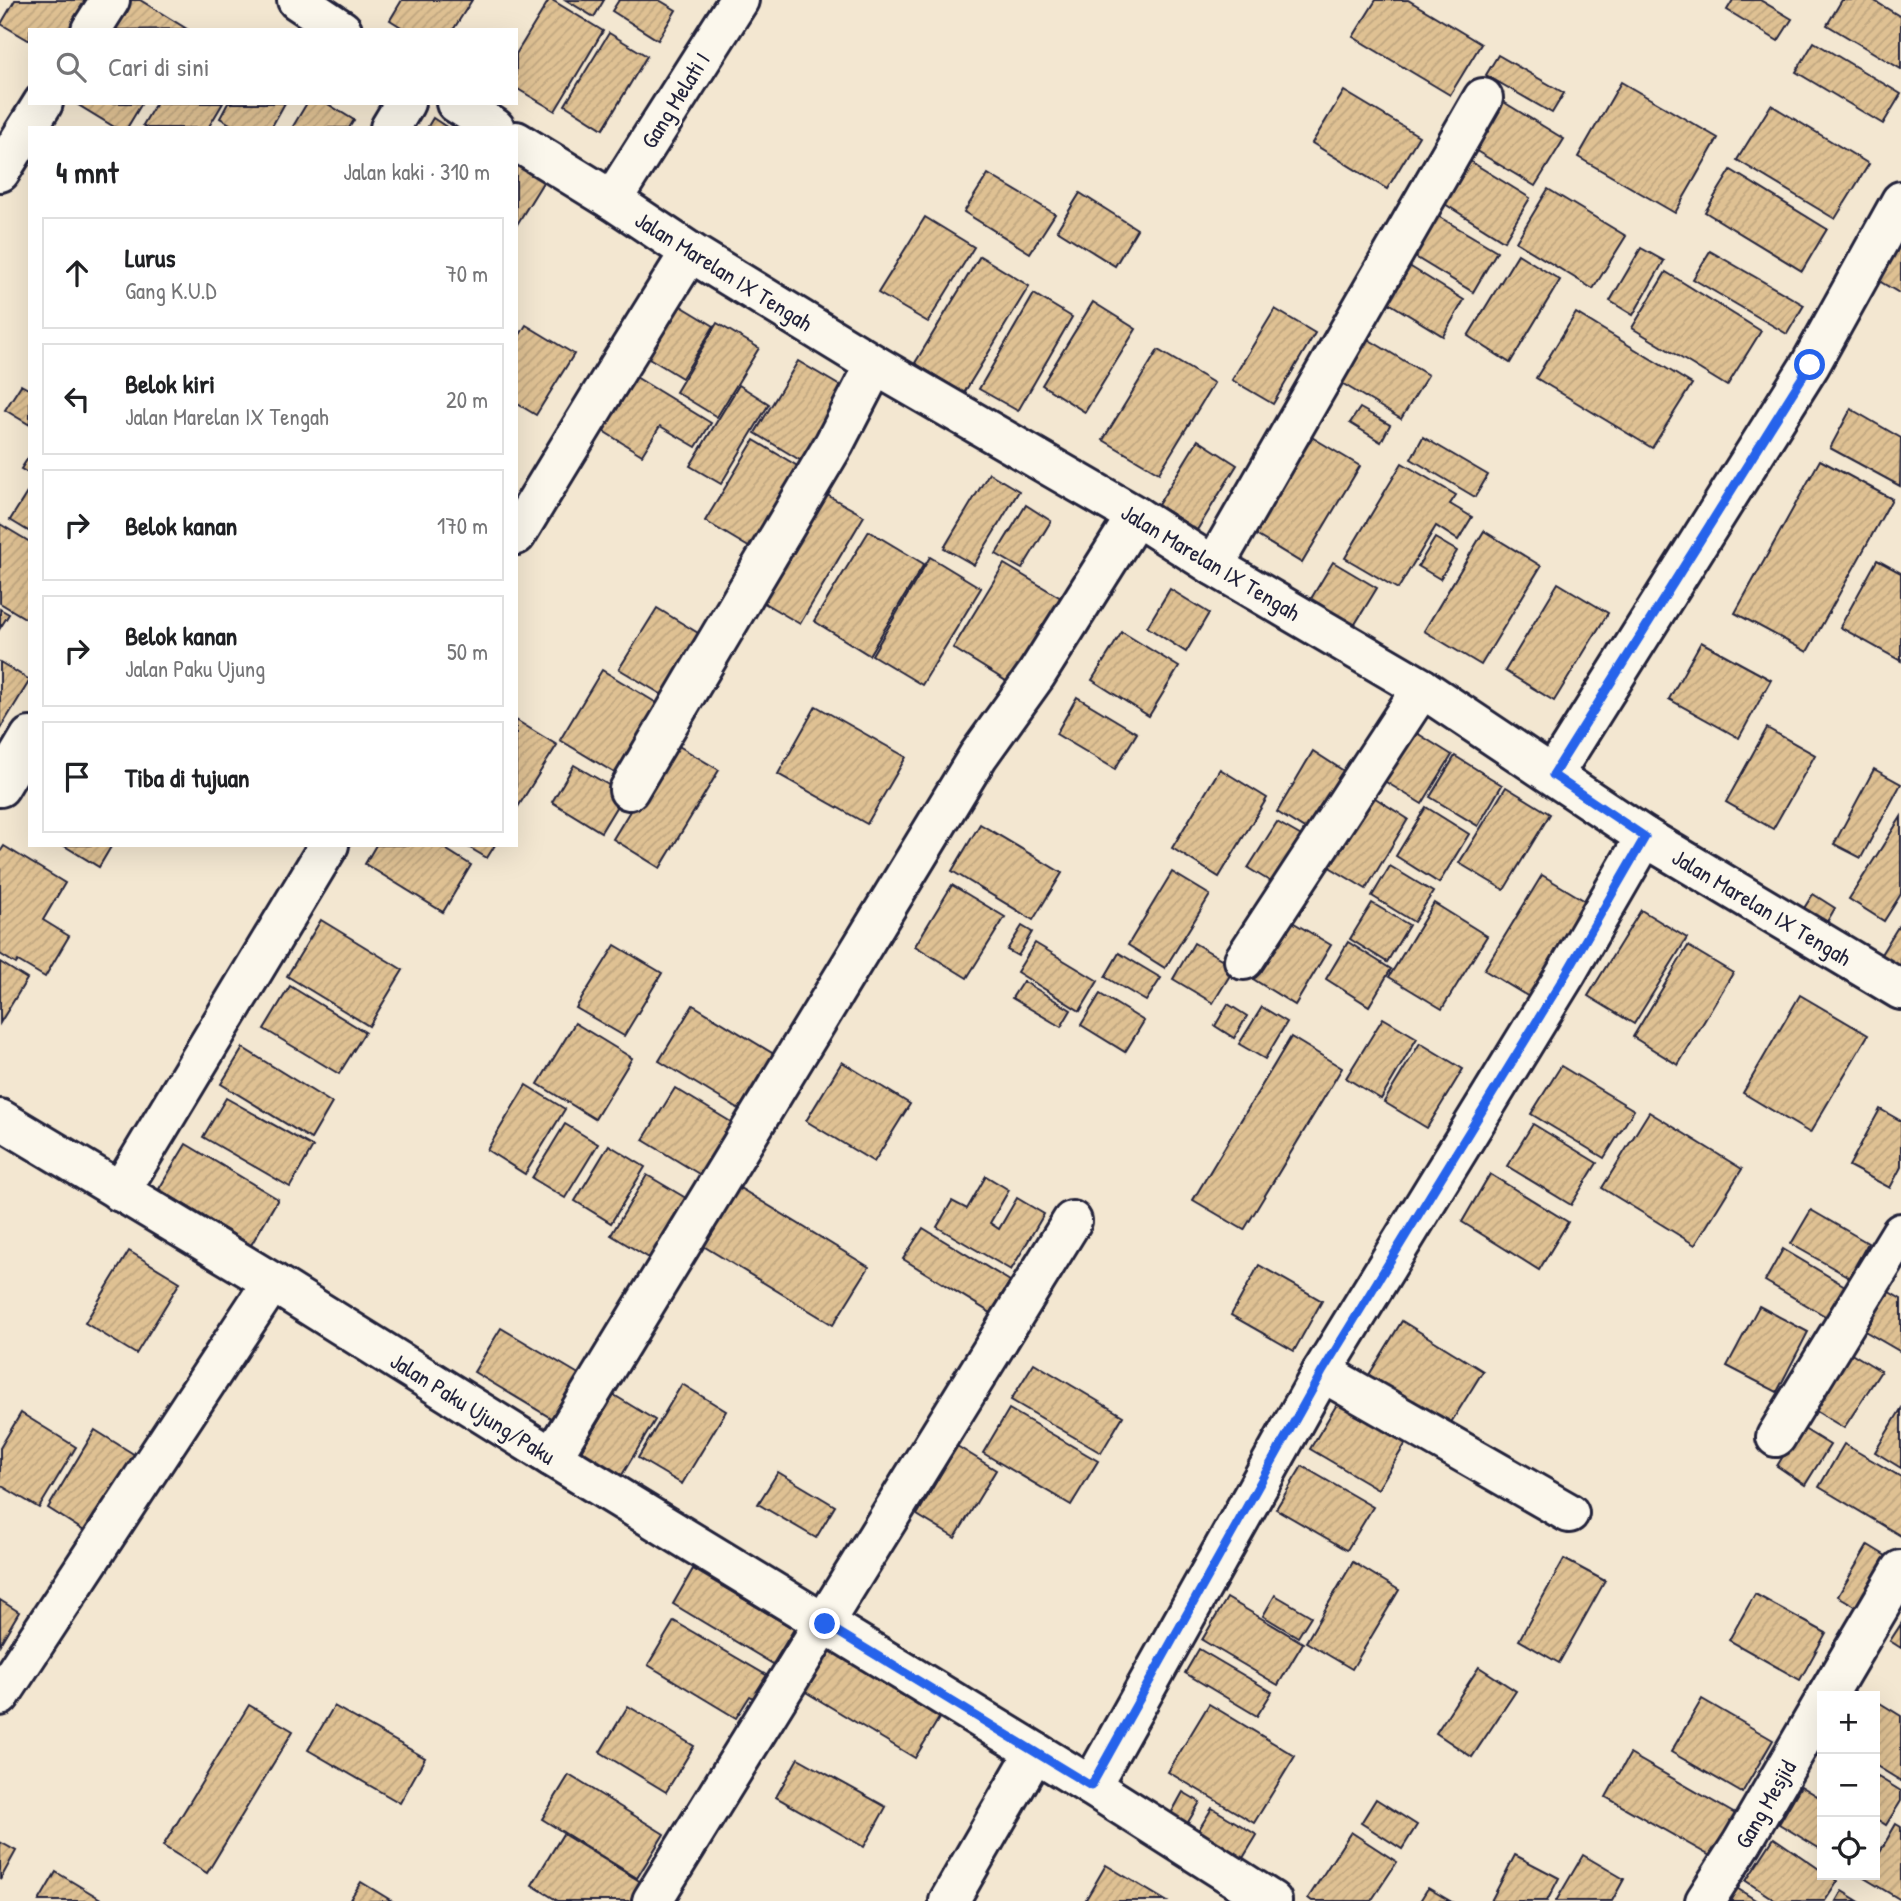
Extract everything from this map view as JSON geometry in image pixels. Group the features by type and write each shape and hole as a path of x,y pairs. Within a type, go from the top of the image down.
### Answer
{"street":[{"path":"91,28 110,0"},
{"path":"297,0 339,28"},
{"name":"Gang Melati I","path":"612,200 738,0"},
{"path":"1214,566 1483,98"},
{"path":"29,126 42,105"},
{"path":"391,126 404,105"},
{"path":"459,105 492,126"},
{"path":"0,172 28,127"},
{"name":"Jalan Marelan IX Tengah","path":"518,142 875,365 1136,516 1214,566 1422,688 1645,837 1901,990"},
{"path":"1553,775 1810,365 1901,201"},
{"path":"518,532 691,252"},
{"path":"629,790 834,444 875,365"},
{"path":"552,1457 978,756 1037,674 1136,516"},
{"path":"1244,960 1422,688"},
{"path":"0,787 28,740"},
{"path":"1091,1786 1322,1372 1567,972 1645,837"},
{"path":"120,1192 328,847"},
{"name":"Jalan Paku Ujung/Paku","path":"0,1119 272,1282 552,1457 1091,1786 1272,1901"},
{"path":"652,1901 1072,1221"},
{"path":"1776,1437 1901,1233"},
{"path":"0,1696 272,1282"},
{"path":"1322,1372 1569,1513"},
{"path":"1831,1691 1901,1570"},
{"name":"Gang Mesjid","path":"1705,1901 1817,1714"},
{"path":"949,1901 1035,1752"}],"building":[{"path":"15,0 88,0 71,28 28,28 28,40 1,24"},
{"path":"126,0 140,0 185,28 109,28"},
{"path":"402,0 472,0 454,28 403,28 390,20"},
{"path":"549,0 603,31 555,111 518,89 518,51"},
{"path":"566,0 604,0 594,17"},
{"path":"619,0 659,0 676,10 658,40 612,11"},
{"path":"1376,0 1408,0 1481,44 1450,95 1353,37"},
{"path":"1733,0 1760,0 1792,19 1778,41 1727,10"},
{"path":"1842,0 1873,0 1901,17 1901,69 1827,25"},
{"path":"609,33 647,56 603,129 565,105"},
{"path":"1814,42 1901,94 1883,124 1796,72"},
{"path":"1498,55 1564,93 1552,113 1486,75"},
{"path":"1621,82 1718,138 1675,213 1578,157"},
{"path":"1344,91 1419,136 1387,189 1312,143"},
{"path":"1497,98 1564,139 1535,186 1468,146"},
{"path":"78,105 141,105 128,126 113,126"},
{"path":"155,105 222,105 209,126 143,125"},
{"path":"227,105 284,105 272,126 234,126 220,118"},
{"path":"306,105 329,105 354,120 350,126 293,126"},
{"path":"1771,105 1869,164 1835,219 1737,160"},
{"path":"433,118 445,126 428,126"},
{"path":"1465,158 1530,198 1504,241 1440,201"},
{"path":"518,163 545,179 518,223"},
{"path":"1731,170 1827,229 1802,271 1705,212"},
{"path":"988,174 1055,214 1030,253 964,212"},
{"path":"1548,189 1626,236 1593,289 1516,242"},
{"path":"1080,193 1137,229 1115,266 1057,230"},
{"path":"1431,212 1497,251 1473,292 1407,252"},
{"path":"925,217 974,247 928,322 878,293"},
{"path":"1901,234 1901,294 1874,278"},
{"path":"1641,248 1664,261 1633,315 1610,301"},
{"path":"1710,251 1804,305 1787,334 1693,279"},
{"path":"1518,254 1560,280 1510,363 1468,336"},
{"path":"980,256 1029,286 964,393 915,363"},
{"path":"1406,264 1464,300 1443,336 1384,300"},
{"path":"1666,272 1761,331 1727,386 1632,328"},
{"path":"1034,294 1072,317 1018,411 979,389"},
{"path":"671,300 714,326 682,378 639,352"},
{"path":"1093,302 1136,329 1085,412 1042,385"},
{"path":"1275,309 1315,333 1273,404 1232,380"},
{"path":"1576,313 1692,384 1652,448 1536,378"},
{"path":"717,323 759,348 717,417 676,392"},
{"path":"526,325 574,354 536,415 518,404 518,338"},
{"path":"1361,335 1428,375 1401,419 1335,379"},
{"path":"1158,350 1214,383 1159,473 1103,440"},
{"path":"798,361 852,393 808,465 755,433"},
{"path":"631,374 711,423 696,447 660,426 642,455 598,428"},
{"path":"21,385 28,389 28,424 5,410"},
{"path":"739,385 769,404 721,484 690,466"},
{"path":"1360,408 1390,425 1381,442 1350,423"},
{"path":"1851,409 1901,438 1900,486 1830,448"},
{"path":"1300,430 1360,466 1302,563 1241,526"},
{"path":"1423,437 1488,475 1475,497 1411,459"},
{"path":"754,440 806,471 757,552 705,521"},
{"path":"1198,440 1237,465 1197,530 1158,505"},
{"path":"28,458 28,473 21,469"},
{"path":"1820,460 1892,499 1807,652 1735,613"},
{"path":"1402,463 1456,495 1450,504 1472,517 1458,540 1436,526 1398,589 1345,558"},
{"path":"989,473 1019,491 974,565 944,548"},
{"path":"28,491 28,531 10,520"},
{"path":"822,492 864,516 800,624 759,600"},
{"path":"1026,505 1051,521 1022,569 996,554"},
{"path":"0,524 28,541 28,620 0,603"},
{"path":"869,531 924,564 869,655 814,621"},
{"path":"1484,531 1541,566 1481,665 1424,631"},
{"path":"1435,538 1457,551 1440,579 1418,566"},
{"path":"930,557 981,588 922,685 872,655"},
{"path":"1877,560 1901,573 1901,661 1840,627"},
{"path":"1333,562 1377,588 1352,629 1309,602"},
{"path":"1004,564 1071,604 1019,689 953,648"},
{"path":"1558,583 1608,613 1554,701 1505,671"},
{"path":"1170,589 1209,613 1186,652 1147,627"},
{"path":"657,608 708,639 671,700 619,669"},
{"path":"0,609 9,614 0,628"},
{"path":"1122,632 1179,667 1149,716 1092,680"},
{"path":"1701,642 1771,680 1739,738 1669,699"},
{"path":"0,662 28,679 28,683 0,729"},
{"path":"602,670 660,705 618,775 560,740"},
{"path":"1077,697 1137,733 1115,769 1056,734"},
{"path":"816,706 906,757 867,824 778,774"},
{"path":"518,721 557,745 518,807"},
{"path":"1767,728 1815,755 1773,829 1726,802"},
{"path":"1412,730 1452,755 1422,804 1381,779"},
{"path":"672,742 719,770 660,868 613,839"},
{"path":"1313,751 1347,773 1311,833 1277,812"},
{"path":"1455,756 1502,785 1478,826 1430,797"},
{"path":"574,765 624,794 601,832 552,802"},
{"path":"1220,769 1267,798 1219,877 1172,848"},
{"path":"1874,769 1901,784 1861,858 1834,844"},
{"path":"1506,787 1550,814 1504,890 1459,863"},
{"path":"1369,794 1408,819 1366,889 1326,865"},
{"path":"1426,807 1469,834 1439,883 1396,856"},
{"path":"1901,817 1901,894 1884,921 1849,899"},
{"path":"1277,822 1305,838 1276,885 1248,868"},
{"path":"980,824 1062,873 1033,920 952,871"},
{"path":"4,846 65,883 43,920 69,936 45,977 0,954 0,852"},
{"path":"66,847 111,847 99,867"},
{"path":"375,847 442,847 471,865 443,912 365,864"},
{"path":"468,847 494,847 487,858"},
{"path":"1390,866 1433,892 1414,922 1372,896"},
{"path":"1172,872 1210,895 1165,968 1128,945"},
{"path":"1542,875 1597,908 1539,1003 1484,970"},
{"path":"952,885 1005,917 967,978 915,946"},
{"path":"1813,894 1835,908 1824,927 1801,913"},
{"path":"1372,903 1409,925 1387,962 1350,939"},
{"path":"1434,903 1487,936 1442,1009 1389,977"},
{"path":"1641,910 1687,938 1634,1024 1588,996"},
{"path":"321,920 403,970 369,1026 287,976"},
{"path":"1289,920 1331,945 1295,1005 1253,979"},
{"path":"1901,922 1901,980 1875,964"},
{"path":"1022,926 1032,932 1018,956 1007,950"},
{"path":"1348,942 1391,969 1369,1006 1326,979"},
{"path":"1035,943 1098,981 1080,1011 1017,972"},
{"path":"1194,943 1235,967 1213,1003 1173,979"},
{"path":"615,945 662,973 624,1036 576,1008"},
{"path":"1688,946 1733,973 1678,1065 1633,1037"},
{"path":"1119,953 1161,978 1146,1001 1105,977"},
{"path":"0,962 27,979 0,1023"},
{"path":"1023,981 1071,1010 1061,1027 1012,998"},
{"path":"290,986 365,1032 339,1074 264,1029"},
{"path":"1100,994 1144,1021 1125,1052 1081,1025"},
{"path":"1800,995 1868,1035 1810,1133 1743,1093"},
{"path":"1228,1004 1247,1016 1234,1038 1215,1026"},
{"path":"693,1005 787,1062 753,1118 659,1061"},
{"path":"1262,1007 1287,1022 1265,1059 1239,1044"},
{"path":"1383,1018 1417,1038 1381,1099 1346,1078"},
{"path":"575,1023 632,1058 595,1119 538,1084"},
{"path":"1291,1037 1342,1068 1244,1230 1193,1200"},
{"path":"1420,1043 1463,1069 1427,1128 1384,1102"},
{"path":"243,1048 332,1103 311,1139 221,1084"},
{"path":"842,1062 910,1104 874,1162 806,1121"},
{"path":"1561,1066 1634,1110 1604,1158 1531,1114"},
{"path":"526,1085 565,1109 525,1174 487,1150"},
{"path":"675,1088 736,1125 704,1177 643,1140"},
{"path":"226,1098 313,1147 290,1187 203,1137"},
{"path":"1880,1109 1901,1121 1901,1167 1890,1188 1849,1166"},
{"path":"1649,1112 1742,1169 1695,1245 1602,1188"},
{"path":"565,1124 598,1144 565,1198 532,1178"},
{"path":"1533,1124 1597,1163 1571,1205 1507,1166"},
{"path":"186,1144 278,1199 251,1245 159,1189"},
{"path":"609,1145 645,1167 611,1223 575,1201"},
{"path":"1490,1174 1568,1222 1539,1270 1462,1222"},
{"path":"647,1175 696,1204 659,1264 611,1235"},
{"path":"986,1176 1009,1190 990,1223 999,1229 1017,1198 1044,1214 1011,1270 937,1227 952,1201 967,1209"},
{"path":"735,1185 869,1267 833,1325 700,1244"},
{"path":"1811,1210 1868,1243 1849,1277 1791,1244"},
{"path":"923,1228 1010,1281 991,1313 903,1259"},
{"path":"1783,1249 1845,1286 1827,1317 1765,1281"},
{"path":"129,1251 180,1282 136,1354 85,1323"},
{"path":"1259,1265 1322,1301 1294,1351 1231,1315"},
{"path":"1879,1286 1901,1299 1901,1352 1856,1326"},
{"path":"1759,1306 1808,1332 1777,1392 1727,1366"},
{"path":"1402,1321 1483,1371 1442,1437 1361,1388"},
{"path":"501,1328 582,1376 556,1421 474,1372"},
{"path":"1848,1351 1881,1371 1844,1428 1811,1408"},
{"path":"1034,1363 1123,1416 1101,1453 1011,1400"},
{"path":"682,1384 726,1411 682,1484 638,1458"},
{"path":"614,1395 655,1420 619,1480 578,1456"},
{"path":"1342,1396 1410,1436 1378,1489 1310,1449"},
{"path":"1009,1409 1098,1461 1071,1505 983,1453"},
{"path":"1901,1409 1901,1468 1875,1452"},
{"path":"21,1413 76,1447 39,1508 0,1485 0,1448"},
{"path":"1801,1427 1830,1445 1805,1485 1777,1466"},
{"path":"95,1430 140,1458 92,1536 48,1508"},
{"path":"1844,1444 1901,1477 1901,1536 1819,1487"},
{"path":"957,1446 996,1470 955,1538 917,1515"},
{"path":"1302,1466 1373,1507 1347,1550 1276,1509"},
{"path":"778,1472 835,1506 816,1538 758,1504"},
{"path":"1868,1545 1891,1559 1862,1610 1838,1596"},
{"path":"1564,1559 1605,1581 1559,1663 1519,1640"},
{"path":"1353,1562 1399,1590 1352,1669 1306,1642"},
{"path":"693,1569 794,1629 773,1664 673,1604"},
{"path":"1755,1594 1826,1633 1800,1680 1729,1640"},
{"path":"1275,1595 1311,1616 1298,1637 1263,1616"},
{"path":"1227,1598 1303,1643 1278,1685 1202,1640"},
{"path":"0,1600 19,1612 0,1644"},
{"path":"674,1621 773,1679 759,1701 750,1696 736,1718 648,1665"},
{"path":"1901,1624 1901,1648 1890,1641"},
{"path":"832,1643 944,1710 915,1758 804,1691"},
{"path":"1199,1649 1272,1692 1257,1716 1185,1673"},
{"path":"1479,1667 1516,1691 1472,1757 1436,1733"},
{"path":"1702,1699 1773,1740 1742,1793 1671,1752"},
{"path":"1880,1703 1901,1716 1901,1781 1880,1768"},
{"path":"1209,1704 1295,1756 1254,1823 1168,1772"},
{"path":"249,1705 293,1731 207,1873 163,1846"},
{"path":"334,1706 425,1758 400,1803 308,1750"},
{"path":"628,1706 694,1746 666,1792 600,1752"},
{"path":"1630,1754 1737,1815 1712,1857 1606,1797"},
{"path":"798,1758 886,1807 864,1847 776,1797"},
{"path":"569,1775 664,1834 637,1878 542,1819"},
{"path":"1880,1778 1901,1791 1901,1801 1886,1825 1880,1821"},
{"path":"1801,1786 1817,1796 1817,1847 1779,1824"},
{"path":"1183,1792 1200,1802 1184,1829 1168,1819"},
{"path":"1376,1799 1417,1825 1402,1849 1361,1823"},
{"path":"1212,1808 1257,1835 1240,1863 1195,1836"},
{"path":"1896,1824 1901,1827 1901,1900 1867,1880 1880,1880 1880,1851"},
{"path":"1351,1832 1397,1862 1371,1901 1312,1901 1308,1898"},
{"path":"563,1834 641,1882 630,1901 558,1901 532,1885"},
{"path":"1774,1838 1817,1868 1817,1880 1838,1881 1825,1901 1776,1901 1746,1881"},
{"path":"0,1842 16,1851 0,1880"},
{"path":"1515,1855 1559,1878 1547,1901 1491,1901"},
{"path":"1583,1855 1624,1879 1612,1901 1556,1901"},
{"path":"1106,1865 1166,1901 1085,1901"},
{"path":"56,1872 104,1901 39,1901"},
{"path":"361,1882 392,1901 349,1901"},
{"path":"1732,1885 1757,1901 1722,1901"},
{"path":"1428,1888 1450,1901 1420,1901"},
{"path":"1842,1891 1858,1901 1836,1901"}],"route":[{"path":"825,1624 1091,1786 1322,1372 1567,972 1645,837 1553,775 1810,365"}]}
